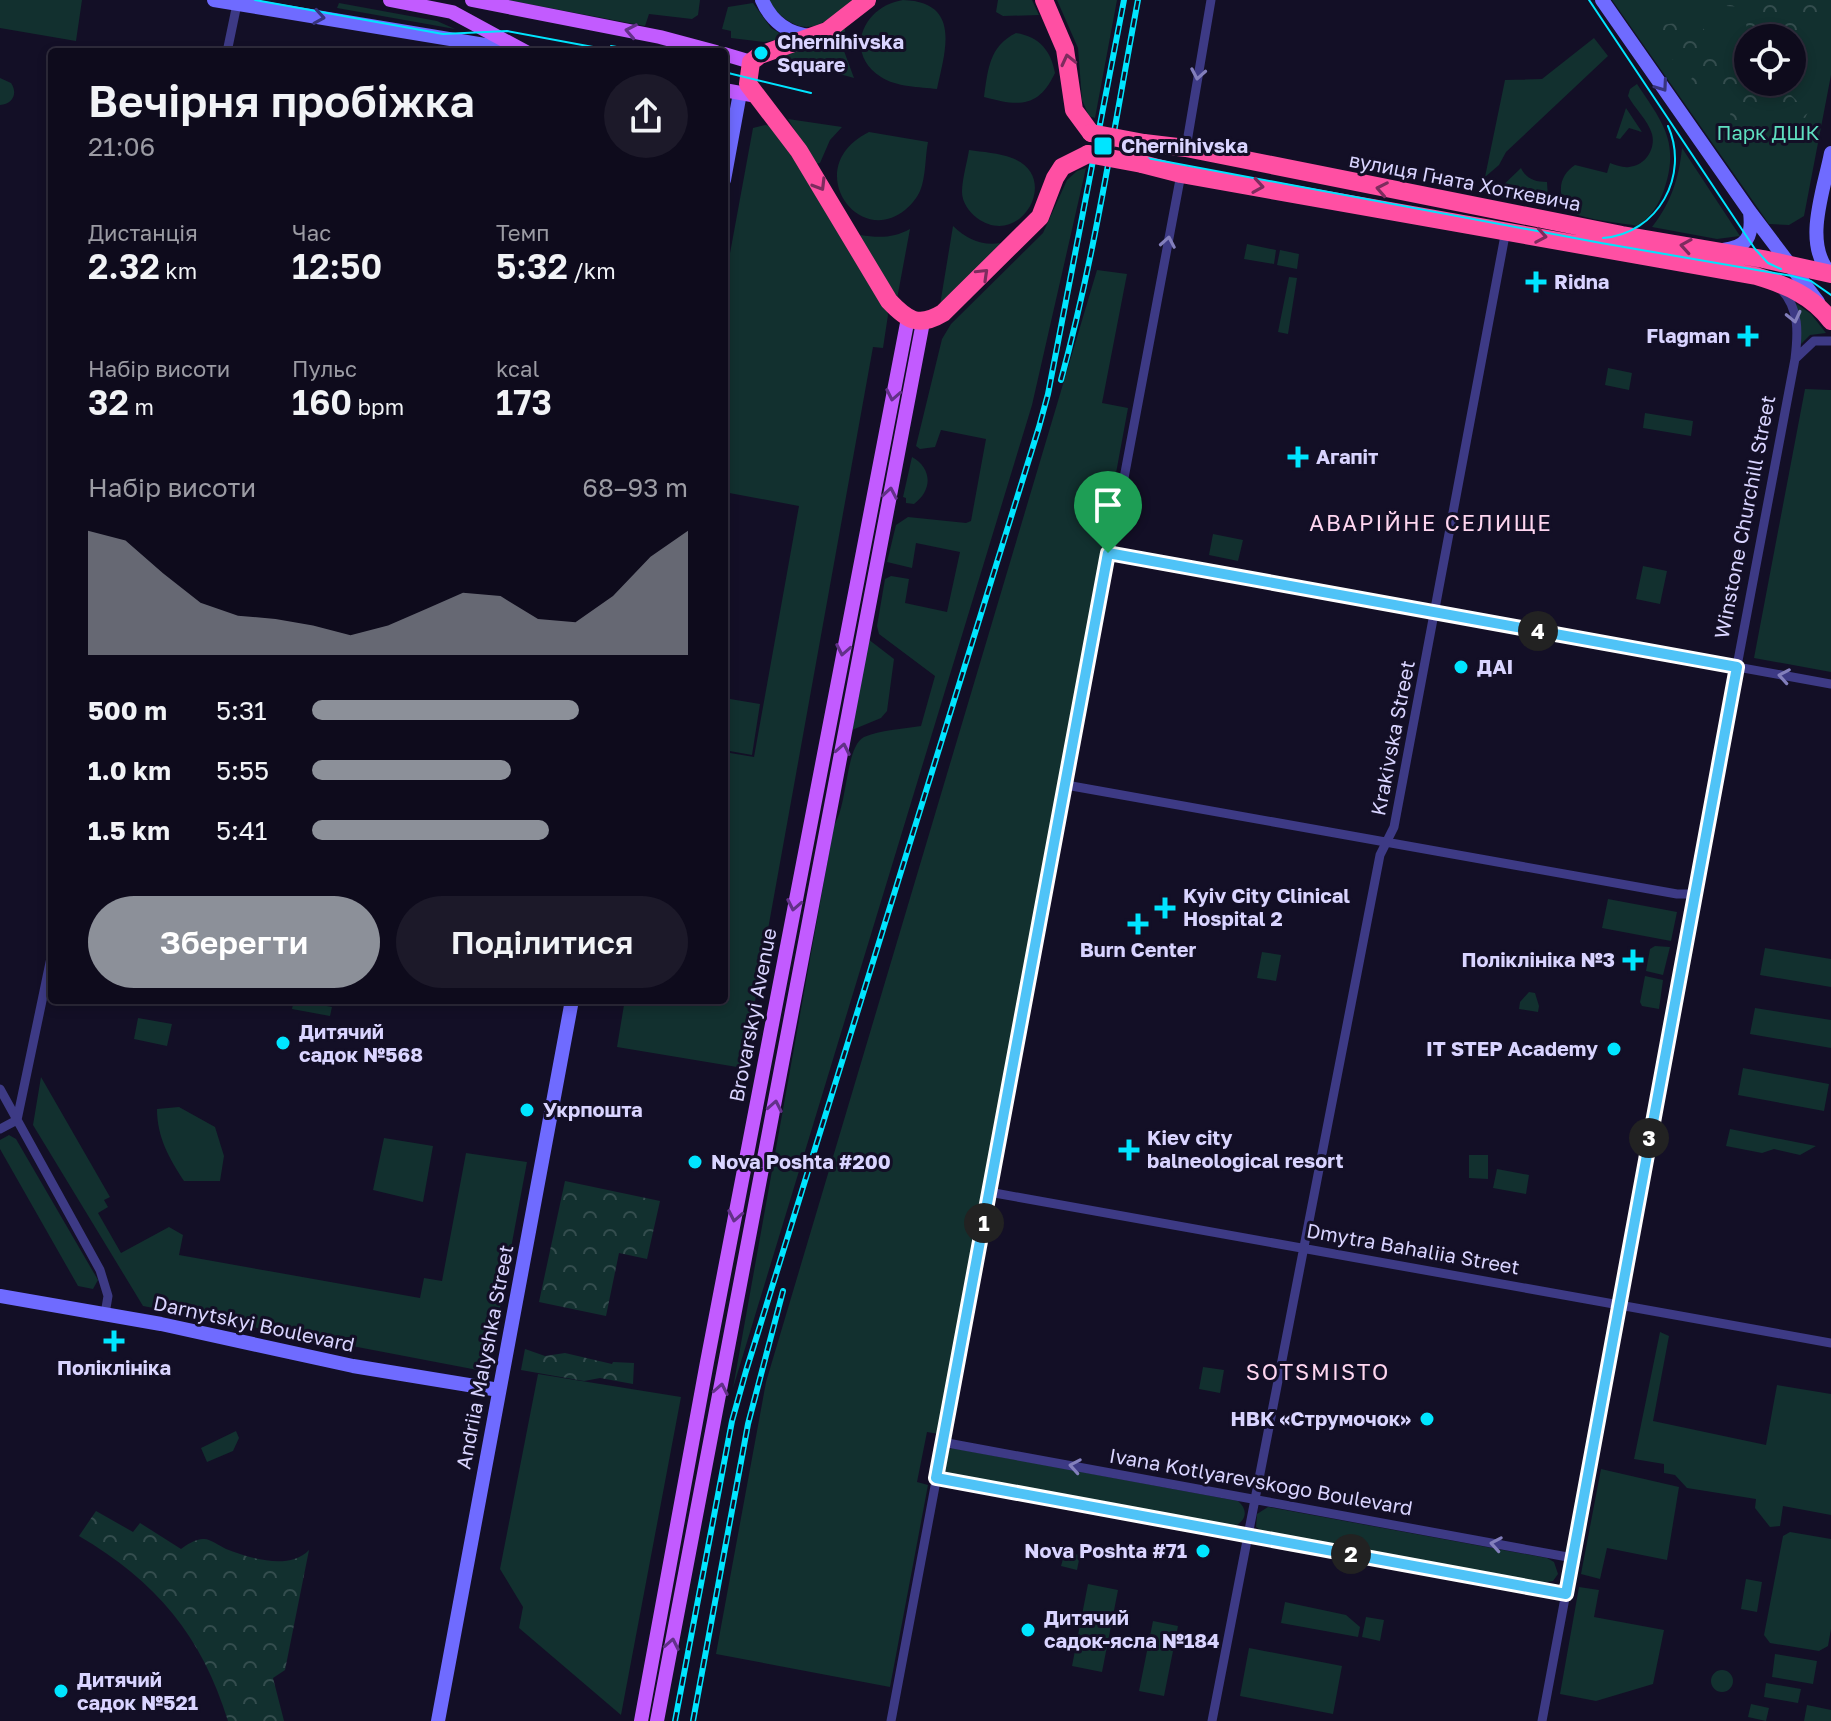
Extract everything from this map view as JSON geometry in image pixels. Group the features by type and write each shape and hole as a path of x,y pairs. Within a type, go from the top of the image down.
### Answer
{"highway":[{"path":"867,0 827,31 769,50 751,62 748,94 777,119 799,151 889,301 915,320 943,313 1031,228 1046,206 1062,167 1082,156 1086,128 1074,110 1065,49 1044,0"},
{"name":"вулиця Гната Хоткевича","path":"1086,128 1144,143 1186,148 1375,188 1831,274"},
{"name":"вулиця Гната Хоткевича","path":"1082,156 1142,164 1181,174 1506,230 1773,281 1805,295 1826,314"}],"main road":[{"path":"390,0 458,14 517,48"},
{"path":"458,14 470,9 477,0 701,48"},
{"path":"728,55 751,62"},
{"path":"728,91 748,94"},
{"name":"Brovarskyi Avenue","path":"641,1721 714,1320 915,320"},
{"name":"Brovarskyi Avenue","path":"657,1721 915,320"}],"street":[{"path":"214,0 500,48"},
{"path":"762,0 779,24 803,35 815,36"},
{"path":"1186,148 1211,0"},
{"path":"1602,0 1750,212 1826,314"},
{"path":"228,48 237,4"},
{"path":"728,166 748,94"},
{"path":"1770,239 1790,256 1797,258 1807,255 1815,238 1831,153"},
{"path":"891,1721 1181,174"},
{"path":"1719,251 1737,248 1746,242 1751,224 1750,212"},
{"name":"Krakivska Street","path":"1212,1721 1374,884 1380,855 1394,827 1506,230"},
{"path":"1815,238 1820,261 1831,274"},
{"name":"Winstone Churchill Street","path":"1542,1721 1795,359 1797,317 1788,296 1773,281"},
{"path":"1795,359 1814,341 1831,341"},
{"path":"1108,553 1831,684"},
{"path":"1066,785 1677,894 1694,894"},
{"path":"17,1120 48,972"},
{"name":"Andriia Malyshka Street","path":"438,1721 571,1004"},
{"path":"0,1089 100,1270 108,1296 105,1314"},
{"path":"0,1129 17,1120"},
{"name":"Dmytra Bahaliia Street","path":"989,1192 1831,1343"},
{"name":"Darnytskyi Boulevard","path":"0,1296 105,1314 353,1366 499,1390"},
{"name":"Ivana Kotlyarevskogo Boulevard","path":"942,1442 1573,1558"},
{"path":"936,1478 1566,1594"}],"green space":[{"path":"0,0 82,0 76,41 0,28"},
{"path":"506,0 700,0 698,15 692,19 649,14 645,26"},
{"path":"770,0 856,0 823,23 803,27 782,17 770,5"},
{"path":"903,0 922,3 934,9 942,19 945,45 937,89 887,80 869,67 863,56 861,44 868,21 877,11"},
{"path":"998,0 1032,0 1039,15 1003,16 996,12"},
{"path":"1057,0 1117,0 1095,118 1089,116 1082,100 1078,48"},
{"name":"Парк ДШК","path":"1612,0 1831,0 1831,75 1804,216 1789,225 1769,224"},
{"path":"1721,0 1828,0 1825,18 1814,22 1825,37 1816,41 1806,35 1806,24 1746,24 1744,7 1726,6"},
{"path":"339,3 437,21 455,29 337,8"},
{"path":"753,3 771,28 788,38 764,42 731,38 731,31 722,29 728,7"},
{"path":"1692,14 1696,16 1729,61 1728,68 1734,74 1734,96 1758,96 1766,100 1764,104 1748,102 1743,105 1741,118 1749,135 1746,145 1736,140 1731,132 1731,111 1724,103 1728,87 1715,85 1707,91 1694,88 1690,80 1697,73 1688,60 1680,56 1673,60 1662,32 1663,25"},
{"path":"845,29 844,51 854,78 774,56 810,46"},
{"path":"1016,33 1032,38 1043,46 1051,58 1055,73 1042,93 1026,102 984,97 995,52"},
{"path":"1594,38 1608,56 1506,152 1499,165 1485,177 1505,80 1542,79"},
{"path":"0,78 11,83 14,94 11,100 0,105"},
{"path":"1637,84 1661,122 1669,146 1668,173 1660,200 1638,226 1574,213 1564,204 1561,192 1566,173 1572,167 1575,165 1607,173 1610,163 1635,166 1651,151 1653,140 1650,129 1628,96 1630,89"},
{"path":"1777,96 1792,96 1808,112 1805,118 1793,116 1787,122 1780,121 1778,115 1784,106"},
{"path":"1626,108 1642,132 1629,128 1620,139 1616,138"},
{"path":"788,119 842,127 830,140 820,163 815,164"},
{"path":"772,126 781,133 886,306 888,315 883,348 873,347 743,1068 617,1047 624,1005 619,1004 728,1004 728,753 754,757 799,506 728,493 728,264 753,128"},
{"path":"869,132 928,142 919,194 905,210 887,219 869,219 854,211 843,198 837,182 839,164 849,147"},
{"path":"1682,148 1740,236 1717,239 1652,227 1673,190"},
{"path":"969,150 1007,156 1027,167 1034,179 1034,193 1030,207 1021,218 1008,225 993,225 977,218 969,210 962,192"},
{"path":"1086,168 1032,405 733,1388 834,825 839,816 853,752 864,737 921,726 935,676 879,634 877,626 885,579 891,576 909,579 905,603 947,612 960,552 916,543 912,568 887,562 896,525 908,517 971,521 986,439 941,430 935,447 920,449 916,446 942,339 951,324 1043,233 1067,180"},
{"path":"1521,168 1531,179 1547,182 1548,198 1556,209 1500,197 1495,193"},
{"path":"953,226 975,240 1001,243 1003,247 940,305"},
{"path":"910,229 897,299 858,240 860,235 886,236"},
{"path":"1247,244 1276,250 1274,264 1244,259"},
{"path":"1280,250 1299,254 1297,269 1277,265"},
{"path":"1097,270 1127,274 1102,403 1128,408 939,1434 927,1432 917,1482 928,1485 890,1687 716,1654 766,1382"},
{"path":"1289,277 1297,278 1288,334 1278,332"},
{"path":"1791,300 1811,314 1826,333 1810,335 1797,348"},
{"path":"1608,368 1632,373 1629,390 1605,385"},
{"path":"1805,389 1831,390 1831,672 1754,658"},
{"path":"1645,413 1693,421 1691,436 1643,428"},
{"path":"912,457 923,467 928,479 925,492 914,504 906,503 903,497"},
{"path":"1213,534 1243,540 1238,561 1209,555"},
{"path":"1643,566 1667,571 1660,604 1636,599"},
{"path":"868,639 894,659 887,711 881,718 852,730"},
{"path":"728,699 760,704 752,755 728,751"},
{"path":"1608,899 1677,912 1671,941 1602,928"},
{"path":"1655,946 1670,947 1663,975 1646,971 1650,949"},
{"path":"1765,948 1831,959 1831,987 1760,975"},
{"path":"1262,952 1281,955 1276,981 1257,978"},
{"path":"1645,976 1663,980 1659,1009 1642,1006 1640,1002"},
{"path":"1529,992 1535,993 1538,1012 1519,1009 1520,1002"},
{"path":"293,1004 332,1007 330,1016 292,1009"},
{"path":"1755,1008 1831,1020 1831,1048 1750,1034"},
{"path":"138,1018 172,1024 167,1046 134,1039"},
{"path":"1743,1068 1829,1084 1824,1111 1738,1095"},
{"path":"41,1077 110,1197 104,1200 108,1207 98,1213 121,1253 169,1227 183,1235 179,1255 420,1298 424,1278 442,1281 466,1153 527,1162 488,1372 143,1306 33,1125"},
{"path":"179,1107 215,1127 224,1156 220,1181 184,1181 173,1164 162,1138 157,1109"},
{"path":"1730,1129 1816,1146 1800,1155 1774,1149 1762,1153 1726,1146"},
{"path":"9,1135 16,1139 98,1280 93,1289 78,1286 0,1149 0,1140"},
{"path":"384,1138 433,1146 423,1202 373,1190"},
{"path":"1469,1155 1488,1155 1488,1179 1469,1178"},
{"path":"1497,1169 1529,1175 1526,1194 1493,1188"},
{"path":"565,1181 660,1201 647,1259 619,1253 606,1316 539,1302"},
{"path":"1660,1332 1669,1336 1653,1421 1766,1445 1777,1385 1831,1394 1831,1515 1783,1506 1780,1526 1770,1527 1755,1508 1756,1499 1687,1488 1675,1475 1664,1473 1664,1464 1634,1459"},
{"path":"525,1349 545,1356 565,1353 612,1364 634,1363 633,1384 600,1378 584,1381 521,1370"},
{"path":"1203,1367 1224,1370 1220,1393 1199,1389"},
{"path":"538,1374 681,1397 621,1715 519,1628 523,1607 500,1569"},
{"path":"236,1431 239,1438 233,1451 207,1462 201,1448"},
{"path":"952,1448 1238,1501 1244,1508 1244,1516 1233,1527 948,1476 942,1470 945,1453"},
{"path":"1601,1469 1679,1487 1667,1560 1607,1548 1600,1579 1581,1574"},
{"path":"1268,1507 1547,1558 1554,1562 1558,1574 1553,1581 1541,1583 1263,1532 1256,1527 1257,1514"},
{"path":"96,1511 133,1532 140,1523 181,1549 205,1539 246,1556 269,1561 291,1560 309,1550 285,1670 273,1678 284,1721 228,1721 205,1663 173,1614 131,1572 79,1536"},
{"path":"1790,1532 1831,1539 1831,1629 1828,1646 1819,1651 1770,1643 1764,1635 1783,1536"},
{"path":"1065,1552 1080,1555 1077,1570 1061,1566"},
{"path":"1746,1579 1762,1582 1757,1612 1741,1609"},
{"path":"1088,1584 1118,1590 1102,1672 1072,1666"},
{"path":"1579,1587 1599,1590 1594,1617 1664,1630 1653,1684 1596,1701 1560,1694"},
{"path":"1285,1602 1346,1615 1360,1627 1358,1637 1281,1623"},
{"path":"1366,1617 1384,1620 1380,1641 1362,1637"},
{"path":"1153,1621 1178,1626 1164,1696 1139,1691"},
{"path":"1249,1648 1342,1666 1333,1714 1240,1696"},
{"path":"1775,1654 1817,1661 1813,1684 1772,1677"},
{"path":"1718,1670 1726,1670 1733,1681 1726,1692 1718,1692 1711,1685 1711,1677"},
{"path":"1766,1683 1801,1689 1798,1703 1764,1697"},
{"path":"1751,1704 1769,1708 1766,1721 1748,1717"},
{"path":"1807,1705 1831,1710 1831,1721 1804,1721"}],"tram line":[{"path":"255,0 443,34 507,31 598,48"},
{"path":"1589,0 1755,249 1768,263 1781,269"},
{"path":"611,46 622,48"},
{"path":"728,73 811,93"},
{"path":"1603,238 1639,226 1654,214 1664,199 1672,182 1675,164 1674,145 1668,126"},
{"path":"1088,147 1792,276 1811,281 1831,295"}],"railway":[{"path":"675,1721 732,1421 746,1371 1048,394 1124,0"},
{"path":"1061,380 1094,238 1138,0"},
{"path":"693,1721 748,1424 783,1291"}],"place":[{"name":"Chernihivska Square","path":"761,53"},
{"name":"Chernihivska","path":"1103,146"},
{"name":"Ridna","path":"1536,282"},
{"name":"Flagman","path":"1748,336"},
{"name":"Агапіт","path":"1298,457"},
{"name":"ДАІ","path":"1461,667"},
{"name":"Kyiv City Clinical Hospital 2","path":"1165,908"},
{"name":"Burn Center","path":"1138,924"},
{"name":"Поліклініка №3","path":"1633,960"},
{"name":"Дитячий садок №568","path":"283,1043"},
{"name":"IT STEP Academy","path":"1614,1049"},
{"name":"Укрпошта","path":"527,1110"},
{"name":"Kiev city balneological resort","path":"1129,1150"},
{"name":"Nova Poshta #200","path":"695,1162"},
{"name":"Поліклініка","path":"114,1341"},
{"name":"НВК «Струмочок»","path":"1427,1419"},
{"name":"Nova Poshta #71","path":"1203,1551"},
{"name":"Дитячий садок-ясла №184","path":"1028,1630"},
{"name":"Дитячий садок №521","path":"61,1691"}],"district":[{"name":"АВАРІЙНЕ СЕЛИЩЕ","path":"1431,523"},
{"name":"SOTSMISTO","path":"1318,1372"}],"route":[{"path":"1108,553 1737,667 1566,1594 936,1478 1108,553"}]}
